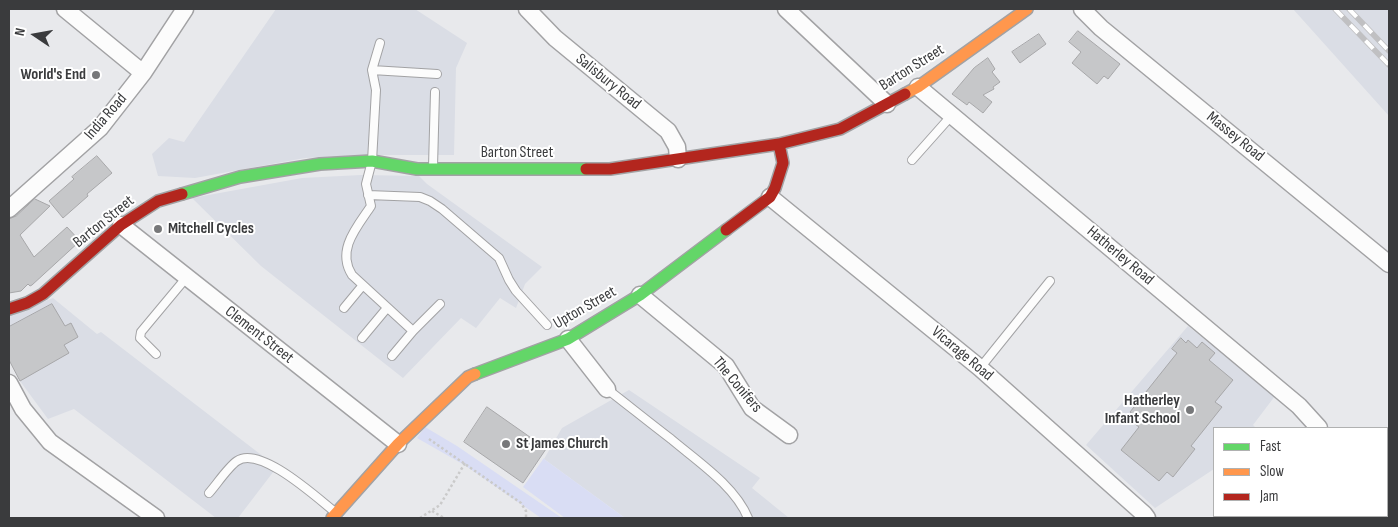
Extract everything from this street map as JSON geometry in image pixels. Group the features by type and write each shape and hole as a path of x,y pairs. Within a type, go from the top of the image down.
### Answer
{"main road":[{"name":"Barton Street","path":"9,309 43,294 121,225 158,201 240,177 320,164 372,161 417,169 610,169 779,144 840,128 887,104 918,87 1027,9"},
{"path":"770,197 783,163 779,144"},
{"name":"Upton Street","path":"334,516 398,444 468,377 568,339 640,295 770,197"}],"street":[{"path":"65,9 143,73"},
{"name":"India Road","path":"9,209 100,128 143,73 185,9"},
{"name":"Salisbury Road","path":"527,9 555,38 668,131 678,147 678,159"},
{"path":"786,9 887,104"},
{"name":"Massey Road","path":"1082,9 1101,28 1389,264"},
{"name":"Hatherley Road","path":"918,87 1299,406 1318,427"},
{"name":"Vicarage Road","path":"770,197 980,368 1147,518"},
{"name":"Clement Street","path":"121,225 398,444"},
{"name":"The Conifers","path":"640,295 726,366 752,408 789,435"},
{"path":"568,339 608,389"},
{"path":"9,383 23,409 50,442 156,518"}],"lane":[{"path":"380,43 372,70 376,90 372,161 366,184 371,206 351,236 346,266 363,285 413,331"},
{"path":"372,70 437,74"},
{"path":"433,169 435,92"},
{"path":"912,160 952,115"},
{"path":"368,195 420,197 442,209 499,258 516,291 547,325"},
{"path":"156,354 140,338 141,332 186,278"},
{"path":"980,368 1050,281"},
{"path":"344,308 363,285"},
{"path":"392,356 413,331 440,304"},
{"path":"362,338 387,308"},
{"path":"608,389 710,470 728,489 746,512 748,518"},
{"path":"209,493 236,461 244,458 253,458 265,462 286,474 334,516"}],"path":[{"path":"414,428 521,503 526,512 526,518"},
{"path":"420,518 440,505 465,463"},
{"path":"432,511 444,518"}],"shaded area":[{"path":"276,9 415,9 467,43 456,68 454,155 364,155 305,158 195,178 158,176 152,154 169,138 184,142"},
{"path":"1293,9 1389,9 1389,116"},
{"path":"361,175 419,176 427,184 542,267 525,284 516,308 500,298 476,328 461,318 403,378 261,266 192,198 302,178"},
{"path":"53,298 97,334 101,332 277,467 238,518 216,518 74,409 48,419 20,381 9,360 9,315"},
{"name":"Hatherley Infant School","path":"1188,326 1275,396 1253,425 1255,427 1213,427 1213,470 1155,508 1086,445"},
{"path":"629,390 760,478 752,488 789,518 625,518 544,459 562,428"},
{"path":"425,427 457,446 562,518 541,518 466,466 417,438"},
{"path":"544,458 625,518 565,518 523,487"}],"building":[{"path":"1078,31 1120,64 1108,79 1104,76 1097,84 1072,63 1081,52 1069,42"},
{"path":"1039,34 1046,44 1020,63 1012,52"},
{"path":"988,58 995,69 992,72 1000,82 993,87 994,89 983,95 992,102 983,113 969,102 967,105 952,94 974,68"},
{"path":"97,156 112,173 63,218 49,201 74,179 72,177"},
{"path":"35,199 50,206 20,235 34,257 67,227 80,241 32,285 28,284 21,291 9,293 9,219 16,216"},
{"path":"52,304 65,326 71,323 78,337 64,345 69,353 20,381 9,360 9,327"},
{"path":"1181,338 1186,343 1188,340 1197,348 1202,342 1215,353 1209,360 1233,380 1215,402 1222,407 1191,446 1195,449 1173,477 1167,472 1159,481 1121,450 1139,427 1135,424 1139,419 1130,412 1177,353 1172,349"},
{"name":"St James Church","path":"487,407 537,442 538,440 548,446 523,483 464,442"}],"railway":[{"path":"1335,9 1389,65"},
{"path":"1349,9 1389,51"}],"traffic: fast":[{"path":"182,194 240,177 320,164 372,161 417,169 586,169"},
{"path":"475,374 568,339 640,295 726,230"}],"traffic: slow":[{"path":"905,94 918,87 1027,9"},
{"path":"332,518 398,444 468,377 475,374"}],"traffic: jam":[{"path":"586,169 610,169 779,144 840,129 905,94"},
{"path":"726,230 770,197 783,163 779,144"},
{"path":"9,309 27,303 43,294 121,225 158,201 182,194"}],"place":[{"name":"World's End","path":"96,75"},
{"name":"Mitchell Cycles","path":"158,229"},
{"name":"Hatherley Infant School","path":"1190,410"},
{"name":"St James Church","path":"506,444"}]}
